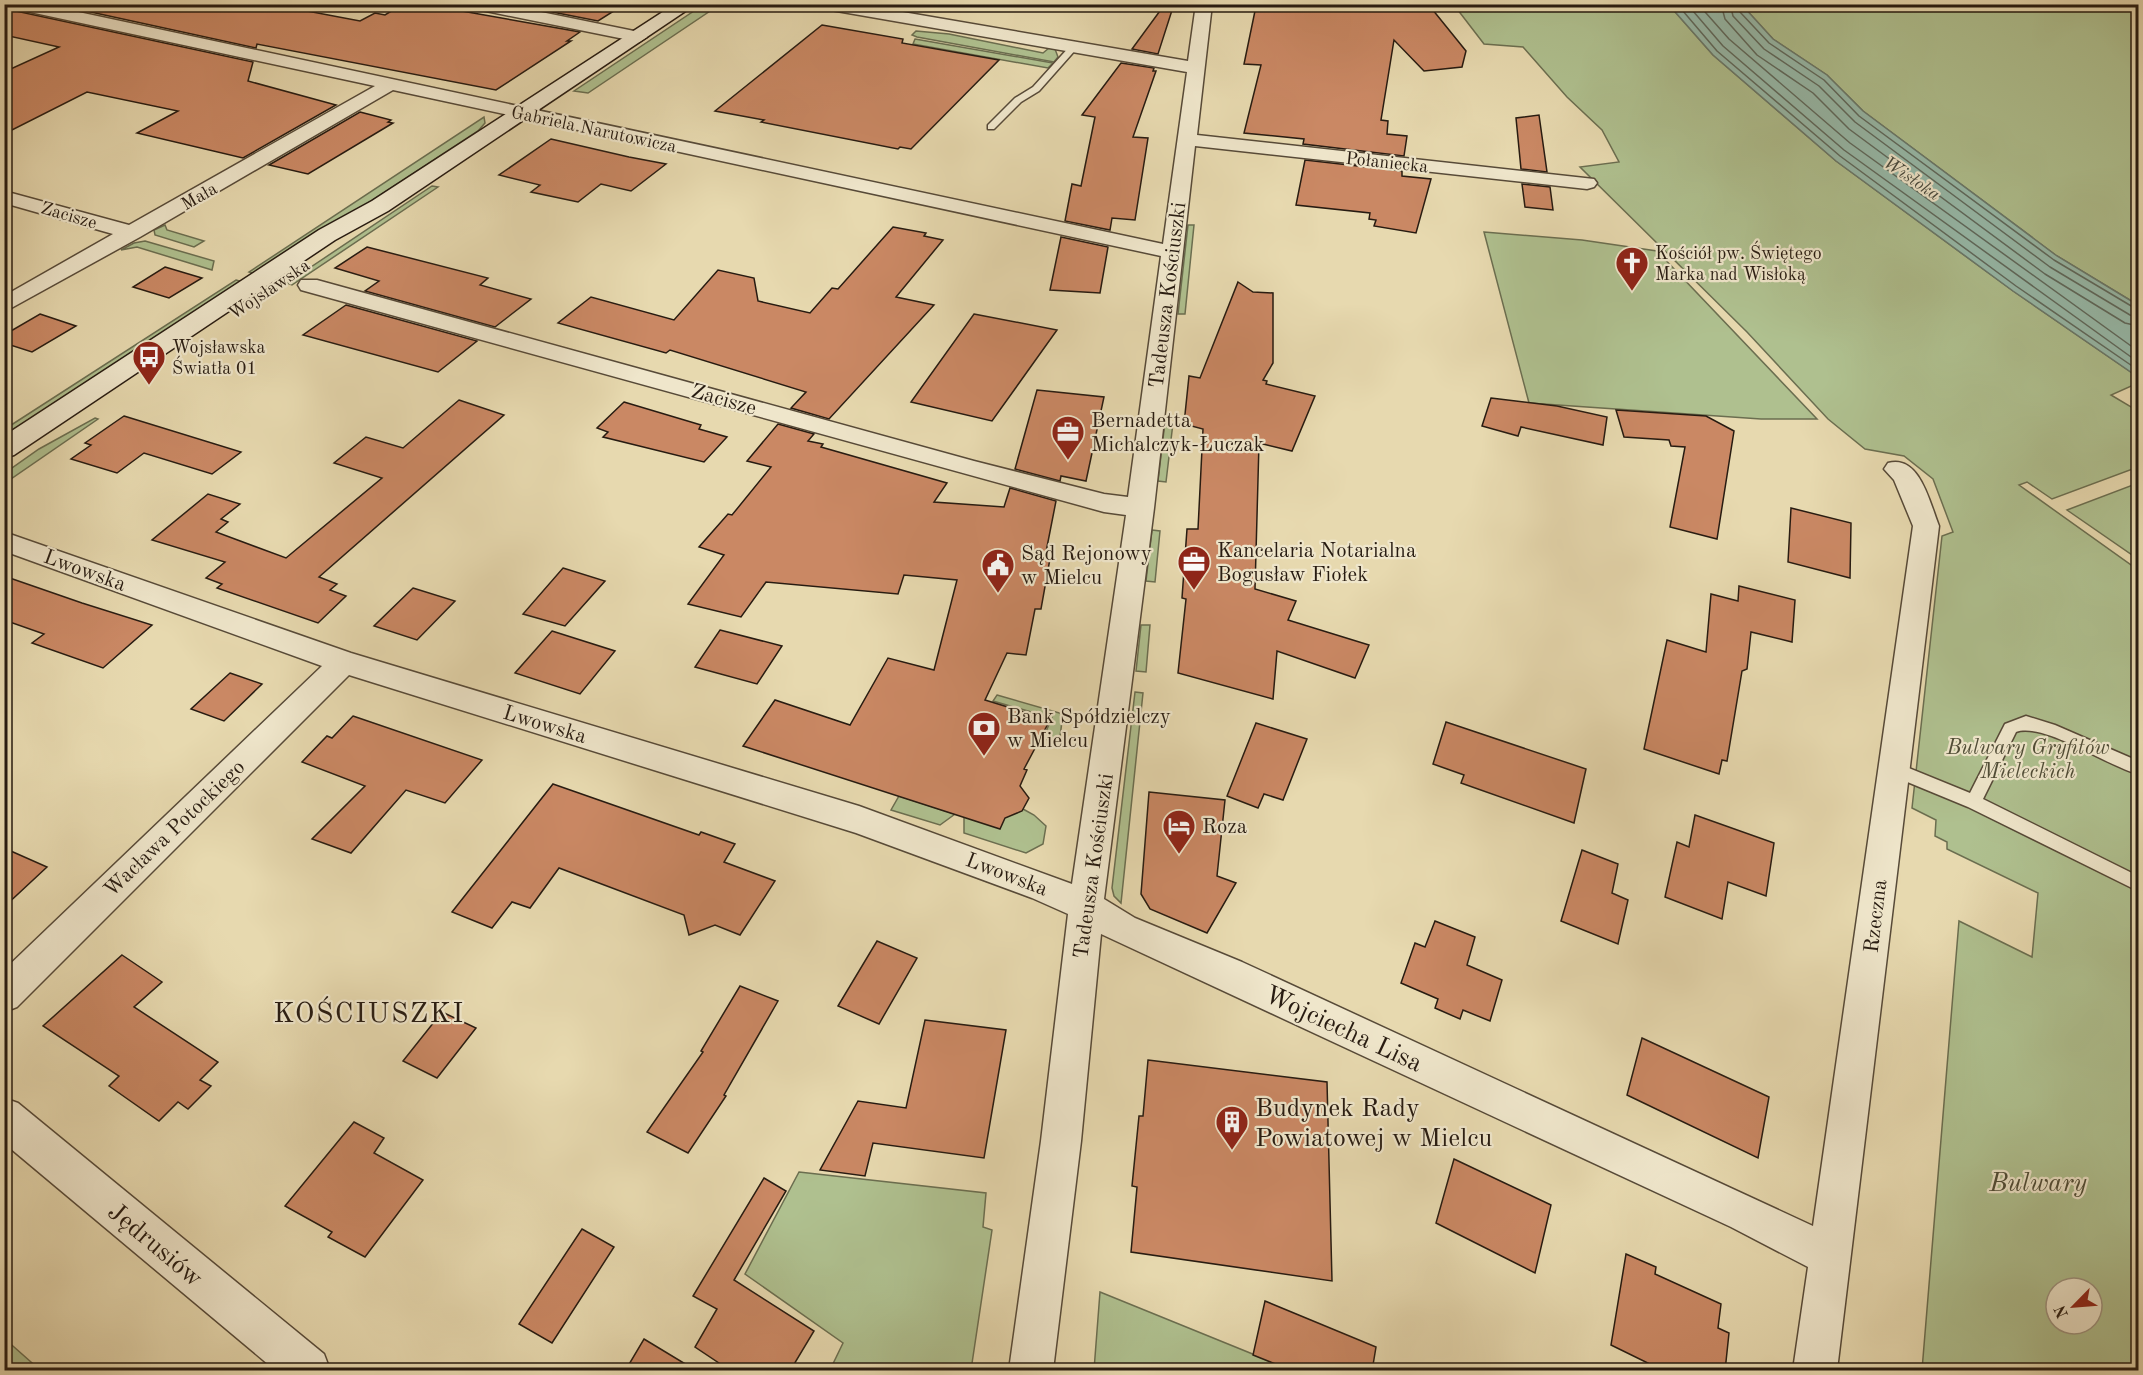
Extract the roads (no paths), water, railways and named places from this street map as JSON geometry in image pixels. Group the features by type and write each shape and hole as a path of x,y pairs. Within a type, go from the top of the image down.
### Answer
{"street":[{"name":"Gabriela Narutowicza","path":"16,4 1173,252"},
{"path":"476,4 639,37"},
{"name":"Wojsławska","path":"4,449 327,235 380,206 688,4"},
{"path":"825,4 1196,68"},
{"name":"Tadeusza Kościuszki","path":"1031,1371 1086,906 1141,508 1204,4"},
{"name":"Mała","path":"4,305 391,84"},
{"name":"Połaniecka","path":"1187,140 1587,183"},
{"name":"Zacisze","path":"4,197 133,233"},
{"name":"Wojsławska","path":"4,468 344,239 380,206"},
{"name":"Zacisze","path":"309,285 974,469 1104,503 1141,508"},
{"name":"Rzeczna","path":"1815,1371 1926,526 1905,476 1897,469"},
{"name":"Lwowska","path":"4,541 344,662 859,820 1044,887 1086,906"},
{"name":"Wacława Potockiego","path":"4,995 344,662"},
{"name":"Wojciecha Lisa","path":"1086,906 1123,929 1228,974 1745,1213 1830,1256"},
{"name":"Jędrusiów","path":"4,1117 308,1371"}],"lane":[{"path":"991,127 1018,100 1036,89 1074,47"},
{"path":"1974,802 2010,728 2026,722 2050,729 2139,768"},
{"path":"1893,770 1974,802 2139,884"}],"water":[{"name":"Wisłoka","path":"1669,5 1742,5 1773,39 1827,75 1863,111 2057,256 2138,305 2138,377 2013,291 1836,161 1713,55"}],"place":[{"name":"Kościół pw. Świętego Marka nad Wisłoką","path":"1632,292"},
{"name":"Wojsławska Światła 01","path":"149,386"},
{"name":"Bernadetta Michalczyk-Łuczak","path":"1068,461"},
{"name":"Kancelaria Notarialna Bogusław Fiołek","path":"1194,591"},
{"name":"Sąd Rejonowy w Mielcu","path":"998,594"},
{"name":"Bank Spółdzielczy w Mielcu","path":"984,757"},
{"name":"Roza","path":"1179,855"},
{"name":"Budynek Rady Powiatowej w Mielcu","path":"1232,1151"}],"district":[{"name":"KOŚCIUSZKI","path":"369,1012"}],"park label":[{"name":"Bulwary Gryfitów Mieleckich","path":"2028,759"},
{"name":"Bulwary","path":"2038,1182"}]}
